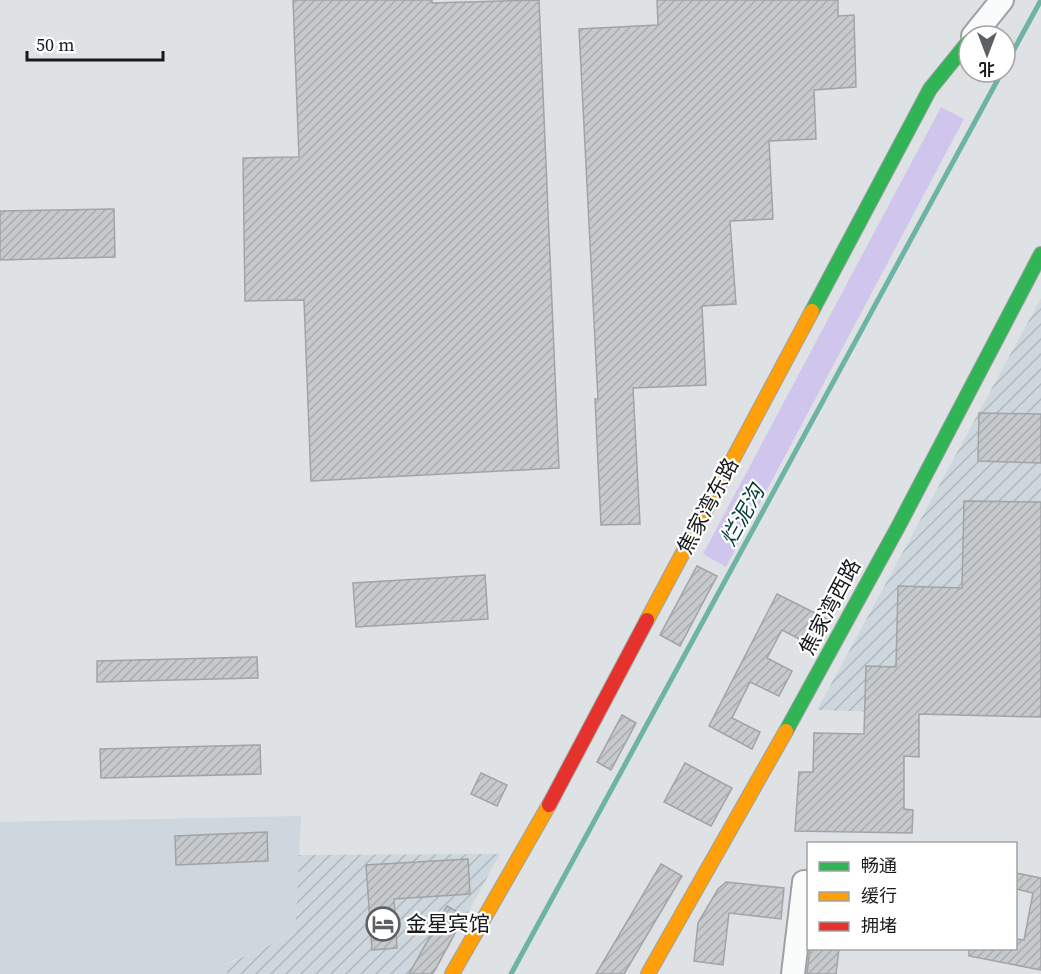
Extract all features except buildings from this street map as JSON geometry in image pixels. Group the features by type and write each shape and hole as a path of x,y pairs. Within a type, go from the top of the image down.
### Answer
{"street":[{"path":"983,24 1002,0"},
{"name":"焦家湾东路","path":"452,974 556,792 930,89 957,56"},
{"name":"焦家湾西路","path":"648,974 792,722 985,365 1041,254"},
{"path":"793,974 804,882"}],"shaded area":[{"path":"941,107 964,119 726,567 703,554"},
{"path":"1041,298 1041,717 817,710"},
{"path":"301,816 295,934 227,963 227,974 0,974 0,822"},
{"path":"500,854 434,974 227,974 227,964 295,934 299,855"}],"waterway":[{"name":"烂泥沟","path":"1017,44 1041,0"},
{"name":"烂泥沟","path":"511,974 995,84"}],"traffic: fast":[{"path":"812,311 930,89 957,56"},
{"path":"786,731 898,527 1041,254"}],"traffic: slow":[{"path":"647,620 812,311"},
{"path":"648,974 786,731"},
{"path":"452,974 549,805"}],"traffic: jam":[{"path":"549,805 647,620"}],"place":[{"name":"金星宾馆","path":"383,924"}]}
